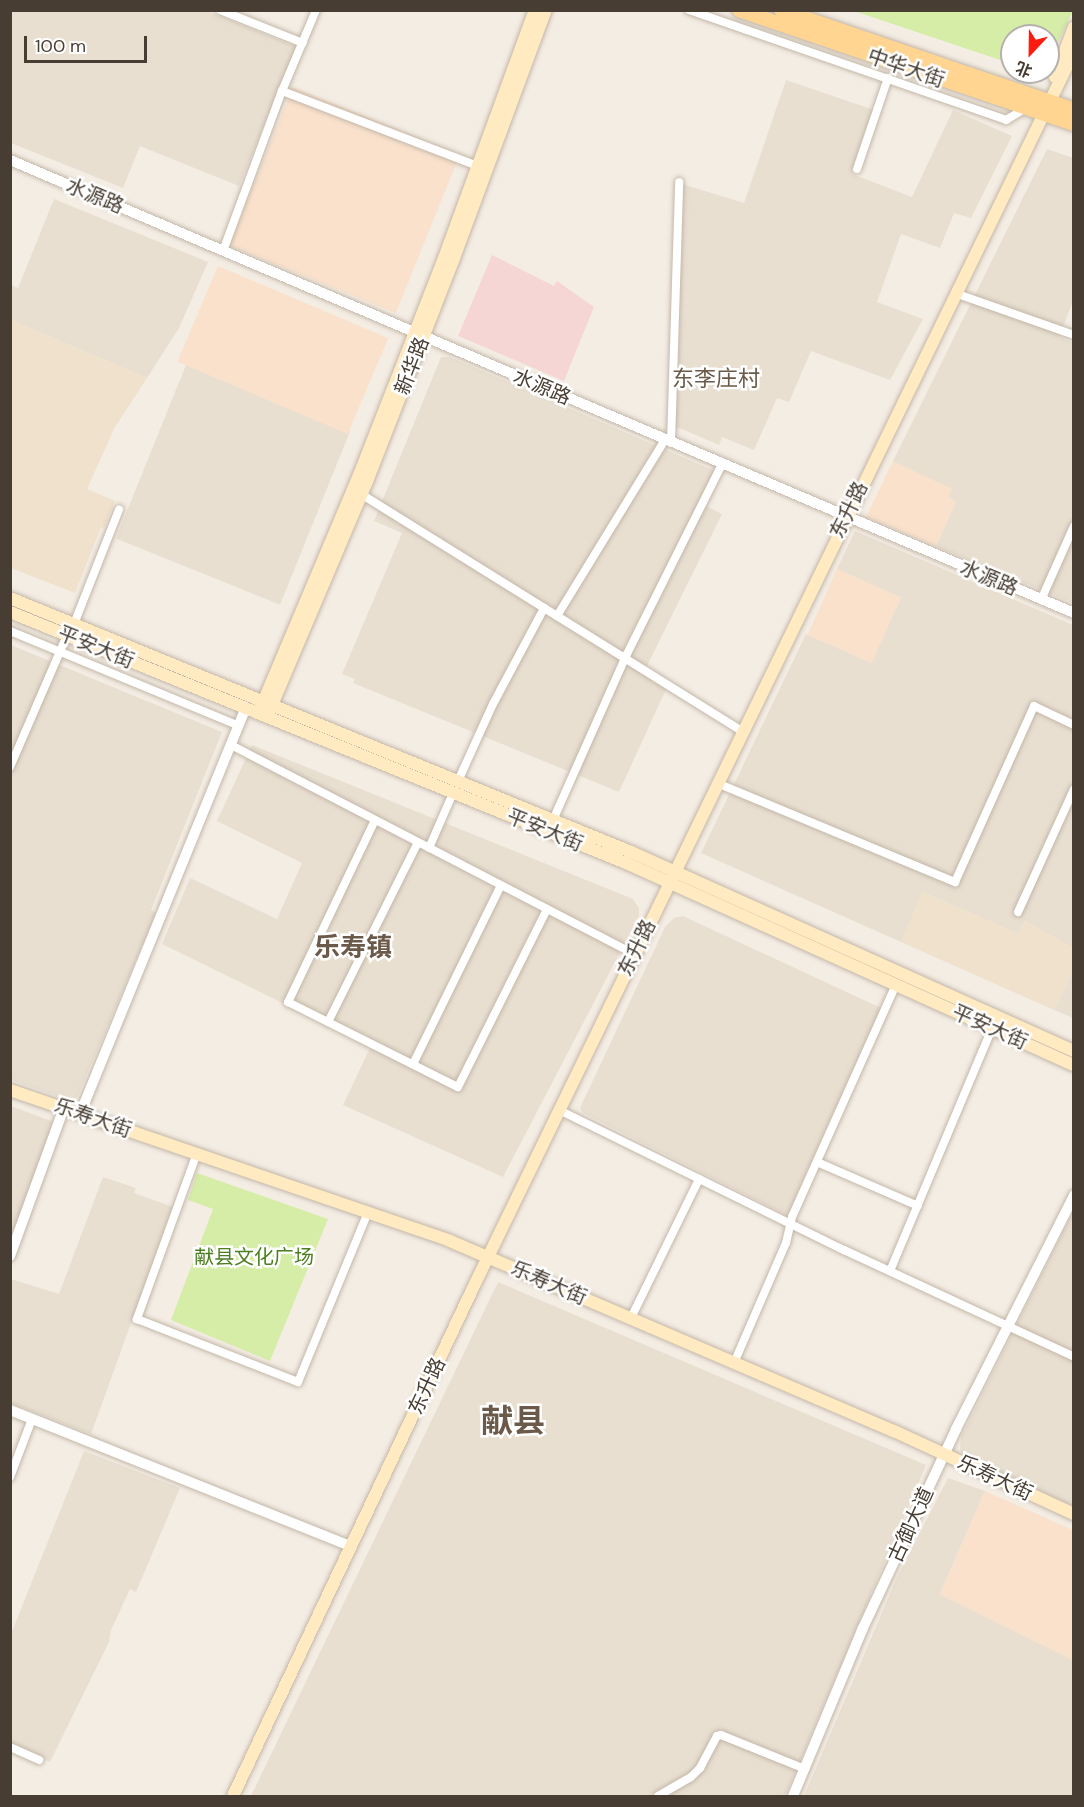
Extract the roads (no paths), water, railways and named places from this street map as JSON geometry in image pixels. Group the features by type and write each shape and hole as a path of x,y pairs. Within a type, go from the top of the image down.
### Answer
{"main road":[{"name":"新华路","path":"262,709 362,494 477,166 535,10"},
{"name":"新华路","path":"262,709 419,335 546,10"},
{"name":"中华大街","path":"739,10 1026,108 1074,110"},
{"name":"中华大街","path":"781,10 1045,108 1074,124"},
{"name":"东升路","path":"1045,108 1062,55 1074,27"},
{"name":"东升路","path":"233,1797 634,954 1074,52"},
{"name":"平安大街","path":"10,598 70,629 262,709"},
{"name":"平安大街","path":"10,612 70,629 455,787 672,877 1074,1051"},
{"name":"平安大街","path":"455,787 553,820 897,985 1074,1065"},
{"name":"乐寿大街","path":"10,1090 368,1212 488,1257 944,1454 1074,1514"}],"street":[{"path":"220,10 303,43"},
{"path":"223,251 282,91 316,10"},
{"path":"689,10 1006,120 1026,108"},
{"path":"857,169 888,78"},
{"path":"282,91 477,166"},
{"name":"水源路","path":"10,160 1074,614"},
{"path":"557,616 668,441 679,182"},
{"path":"955,293 1074,335"},
{"path":"553,820 625,658 722,464"},
{"path":"362,494 742,731"},
{"path":"10,767 119,510"},
{"path":"1041,600 1074,526"},
{"path":"429,848 493,704 544,608"},
{"path":"10,631 239,726"},
{"path":"717,783 955,882 1035,706 1074,725"},
{"path":"80,1114 239,726 262,709"},
{"path":"231,745 634,954"},
{"path":"1018,912 1074,789"},
{"path":"375,820 288,1002 458,1087 547,909"},
{"path":"328,1022 418,842"},
{"path":"413,1064 501,885"},
{"path":"734,1363 786,1244 791,1224 817,1162 897,985"},
{"path":"890,1271 992,1029"},
{"path":"10,1256 64,1108"},
{"path":"559,1110 791,1224 1074,1358"},
{"path":"197,1154 137,1319 298,1382 368,1212"},
{"path":"817,1162 918,1206"},
{"path":"631,1318 699,1179"},
{"name":"古御大道","path":"793,1797 862,1630 944,1454 1074,1195"},
{"path":"10,1410 352,1547"},
{"path":"10,1477 32,1419"},
{"path":"658,1797 662,1791 691,1777 700,1768 717,1736 721,1735 805,1769"},
{"path":"10,1747 39,1760"}],"district":[{"name":"东李庄村","path":"716,379"},
{"name":"乐寿镇","path":"353,948"},
{"name":"献县","path":"513,1421"}],"park label":[{"name":"献县文化广场","path":"254,1257"}]}
